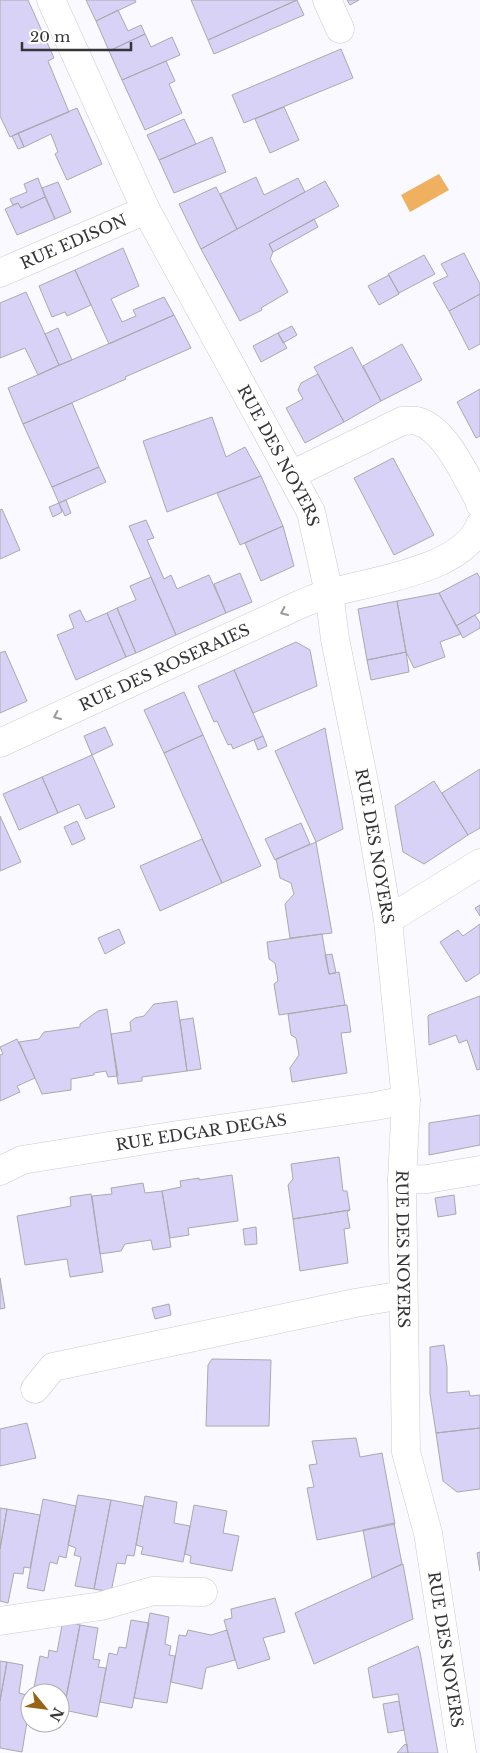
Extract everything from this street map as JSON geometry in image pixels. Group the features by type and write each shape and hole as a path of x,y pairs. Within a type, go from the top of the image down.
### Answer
{"street":[{"name":"RUE DES NOYERS","path":"50,0 146,210 311,512 329,593 335,639 367,797 388,920 406,1100 402,1180 406,1452 428,1533 462,1753"},
{"path":"327,0 340,28"},
{"name":"RUE EDISON","path":"0,273 146,210"},
{"path":"291,475 402,421 418,421 434,430 449,447 480,504"},
{"name":"RUE DES ROSERAIES","path":"0,742 292,608 329,593 397,578 444,559 464,547 477,533 480,526"},
{"path":"388,920 480,863"},
{"name":"RUE EDGAR DEGAS","path":"0,1172 22,1160 406,1100"},
{"path":"402,1180 427,1179 480,1170"},
{"path":"35,1389 53,1367 355,1303 403,1295"},
{"path":"0,1621 101,1606 153,1591 203,1592"}],"shaded area":[{"path":"439,174 449,190 410,212 401,195"}],"building":[{"path":"0,0 28,0 54,58 48,61 69,112 10,137 0,116"},
{"path":"86,0 135,0 136,2 96,21"},
{"path":"191,0 297,0 208,40"},
{"path":"297,0 304,15 214,54 208,40"},
{"path":"347,0 359,0 350,5"},
{"path":"118,10 128,31 141,25 145,34 109,51 96,21"},
{"path":"145,34 151,47 172,37 180,55 122,80 109,51"},
{"path":"341,49 353,78 244,123 232,95"},
{"path":"166,61 175,81 169,84 182,113 145,130 122,80"},
{"path":"284,107 299,140 270,153 255,119"},
{"path":"77,108 102,164 67,180 55,154 58,152 51,134 24,147 18,133"},
{"path":"184,119 196,144 159,160 147,135"},
{"path":"18,133 24,147 18,149 12,136"},
{"path":"212,137 226,172 174,193 159,160"},
{"path":"256,177 264,195 298,178 305,192 237,229 220,194"},
{"path":"38,178 45,197 21,208 18,203 13,205 10,199 27,192 24,184"},
{"path":"325,181 339,206 269,244 273,252 270,259 288,292 261,308 262,310 240,321 201,249"},
{"path":"58,182 71,212 55,219 42,188"},
{"path":"216,187 237,229 201,249 179,204"},
{"path":"45,197 55,219 17,235 5,209 18,203 21,208"},
{"path":"314,219 318,227 273,252 269,244"},
{"path":"123,248 139,286 111,299 122,322 136,316 133,310 164,297 174,315 109,344 75,270"},
{"path":"464,253 480,284 480,294 449,311 433,283 448,276 441,264"},
{"path":"424,255 435,274 399,293 388,274"},
{"path":"75,270 91,305 67,316 65,312 52,317 39,286"},
{"path":"389,275 399,294 379,305 368,286"},
{"path":"26,292 59,365 38,375 25,348 0,358 0,303"},
{"path":"480,294 480,344 469,350 449,311"},
{"path":"174,315 191,348 23,424 8,388"},
{"path":"292,326 297,335 283,343 278,333"},
{"path":"58,328 72,360 59,365 45,334"},
{"path":"278,333 287,348 261,362 253,346"},
{"path":"402,344 422,380 381,401 363,366"},
{"path":"352,347 381,401 344,422 314,367"},
{"path":"318,374 344,422 305,443 286,408 303,399 298,390 301,383"},
{"path":"480,389 480,436 476,438 457,402"},
{"path":"72,403 99,467 52,487 23,424"},
{"path":"212,417 226,457 245,447 261,476 167,512 143,441"},
{"path":"393,458 434,535 394,555 354,478"},
{"path":"99,467 106,482 59,503 52,487"},
{"path":"261,476 283,526 240,545 217,493"},
{"path":"66,500 71,513 65,516 59,503"},
{"path":"59,503 62,512 53,517 49,507"},
{"path":"2,509 20,550 0,559 0,510"},
{"path":"146,520 154,538 147,540 164,579 171,575 177,589 209,575 226,613 176,635 129,526"},
{"path":"283,526 294,566 261,581 245,543"},
{"path":"240,573 252,602 226,613 214,584"},
{"path":"477,573 480,578 480,612 456,626 439,593"},
{"path":"151,577 176,635 136,653 117,608 136,600 130,586"},
{"path":"439,593 461,634 440,642 445,657 414,668 406,652 397,601"},
{"path":"397,601 406,652 367,660 358,609"},
{"path":"117,608 136,653 126,657 107,613"},
{"path":"80,610 86,622 107,613 126,657 76,680 57,635 74,628 69,615"},
{"path":"475,615 480,623 480,628 463,638 456,626"},
{"path":"296,642 310,650 317,686 253,713 234,670"},
{"path":"5,651 27,701 0,713 0,653"},
{"path":"406,652 409,672 371,680 367,660"},
{"path":"234,670 263,736 233,749 231,744 228,745 217,721 214,722 198,686"},
{"path":"184,692 203,735 164,753 144,710"},
{"path":"105,727 113,745 92,755 84,736"},
{"path":"325,728 343,829 316,842 275,751"},
{"path":"203,735 261,866 222,883 164,753"},
{"path":"263,736 267,746 258,750 254,740"},
{"path":"92,755 115,807 86,819 79,804 58,813 42,777"},
{"path":"480,769 480,828 468,835 442,793"},
{"path":"42,777 58,813 19,830 3,794"},
{"path":"434,781 468,835 424,864 403,852 395,806"},
{"path":"0,816 21,862 0,871"},
{"path":"77,821 85,839 72,845 64,827"},
{"path":"301,823 310,844 275,860 265,839"},
{"path":"202,839 222,883 160,911 140,866"},
{"path":"316,842 332,933 290,938 285,904 294,894 291,883 280,878 276,859"},
{"path":"480,905 480,916 475,908"},
{"path":"480,924 480,973 466,982 440,942 458,930 463,936"},
{"path":"119,929 125,943 105,954 98,938"},
{"path":"322,934 329,974 339,972 345,1005 279,1015 274,984 278,981 275,963 269,959 267,942"},
{"path":"332,954 336,973 329,974 325,955"},
{"path":"480,996 480,1069 477,1070 467,1040 459,1043 456,1035 429,1045 428,1016"},
{"path":"177,1001 187,1071 142,1077 142,1081 118,1084 111,1034 131,1031 130,1022 135,1018 144,1016 154,1004"},
{"path":"347,1005 351,1032 341,1033 347,1073 292,1082 290,1068 299,1055 296,1038 291,1035 288,1014"},
{"path":"107,1009 118,1076 108,1077 106,1071 94,1073 94,1075 71,1079 71,1090 42,1094 19,1042 39,1039 44,1032 80,1027 80,1024 98,1011"},
{"path":"193,1018 201,1069 187,1071 180,1020"},
{"path":"17,1039 35,1078 17,1086 20,1092 0,1101 0,1055 3,1054 0,1047"},
{"path":"480,1115 480,1145 429,1155 429,1123"},
{"path":"339,1157 343,1191 347,1191 350,1210 293,1219 288,1185 293,1179 291,1164"},
{"path":"232,1175 238,1221 188,1228 189,1235 170,1238 162,1191 181,1187 180,1181"},
{"path":"143,1183 145,1193 162,1191 171,1247 153,1250 151,1240 125,1244 121,1251 100,1254 92,1196 112,1194 111,1188"},
{"path":"91,1194 103,1272 70,1277 67,1259 25,1265 17,1216 71,1206 70,1197"},
{"path":"454,1195 456,1214 438,1217 435,1198"},
{"path":"350,1210 347,1212 350,1228 344,1229 348,1263 300,1271 293,1219"},
{"path":"256,1227 257,1244 245,1245 243,1229"},
{"path":"0,1278 5,1308 0,1309"},
{"path":"169,1304 171,1315 155,1319 152,1308"},
{"path":"444,1345 447,1367 447,1393 469,1391 470,1396 480,1395 480,1428 436,1433 430,1394 430,1347"},
{"path":"212,1359 271,1360 269,1426 206,1426 208,1365"},
{"path":"27,1423 36,1458 0,1466 0,1429"},
{"path":"480,1428 480,1489 457,1492 443,1481 436,1433"},
{"path":"356,1438 360,1457 382,1453 395,1524 317,1540 307,1488 314,1487 309,1465 317,1464 312,1441"},
{"path":"78,1495 111,1500 94,1589 75,1586 81,1557 74,1555 76,1548 68,1545"},
{"path":"145,1496 177,1502 174,1523 190,1526 183,1562 141,1554 143,1547 136,1545"},
{"path":"43,1499 76,1506 66,1558 59,1556 57,1564 50,1562 44,1591 27,1588"},
{"path":"111,1500 143,1506 134,1556 127,1555 125,1564 117,1563 111,1592 94,1589"},
{"path":"194,1505 227,1511 223,1533 239,1536 232,1571 190,1563 191,1556 185,1554"},
{"path":"0,1508 7,1509 0,1549"},
{"path":"7,1509 40,1515 30,1568 24,1567 23,1574 14,1573 8,1603 0,1601 0,1549"},
{"path":"394,1523 402,1564 372,1578 363,1530"},
{"path":"480,1552 480,1571 477,1553"},
{"path":"403,1564 413,1619 314,1664 295,1613"},
{"path":"275,1598 285,1632 263,1638 270,1659 238,1669 224,1620 232,1618 231,1609"},
{"path":"150,1613 169,1617 165,1644 171,1646 169,1655 175,1656 167,1703 134,1698"},
{"path":"63,1620 80,1625 69,1683 35,1683 40,1656 48,1658 49,1650 57,1652"},
{"path":"131,1620 149,1623 132,1708 100,1702 109,1653 117,1655 119,1647 126,1648"},
{"path":"80,1625 98,1628 93,1659 100,1660 98,1667 106,1668 97,1717 70,1711 69,1683"},
{"path":"188,1630 211,1635 227,1630 235,1660 206,1668 202,1689 171,1682 179,1635 186,1636"},
{"path":"418,1646 438,1753 408,1753 398,1694 373,1698 368,1668"},
{"path":"0,1661 7,1662 0,1701"},
{"path":"7,1662 23,1665 19,1693 20,1733 25,1733 22,1752 0,1748 0,1701"},
{"path":"399,1701 404,1730 388,1733 383,1704"},
{"path":"407,1744 408,1753 397,1753 404,1745"}]}
